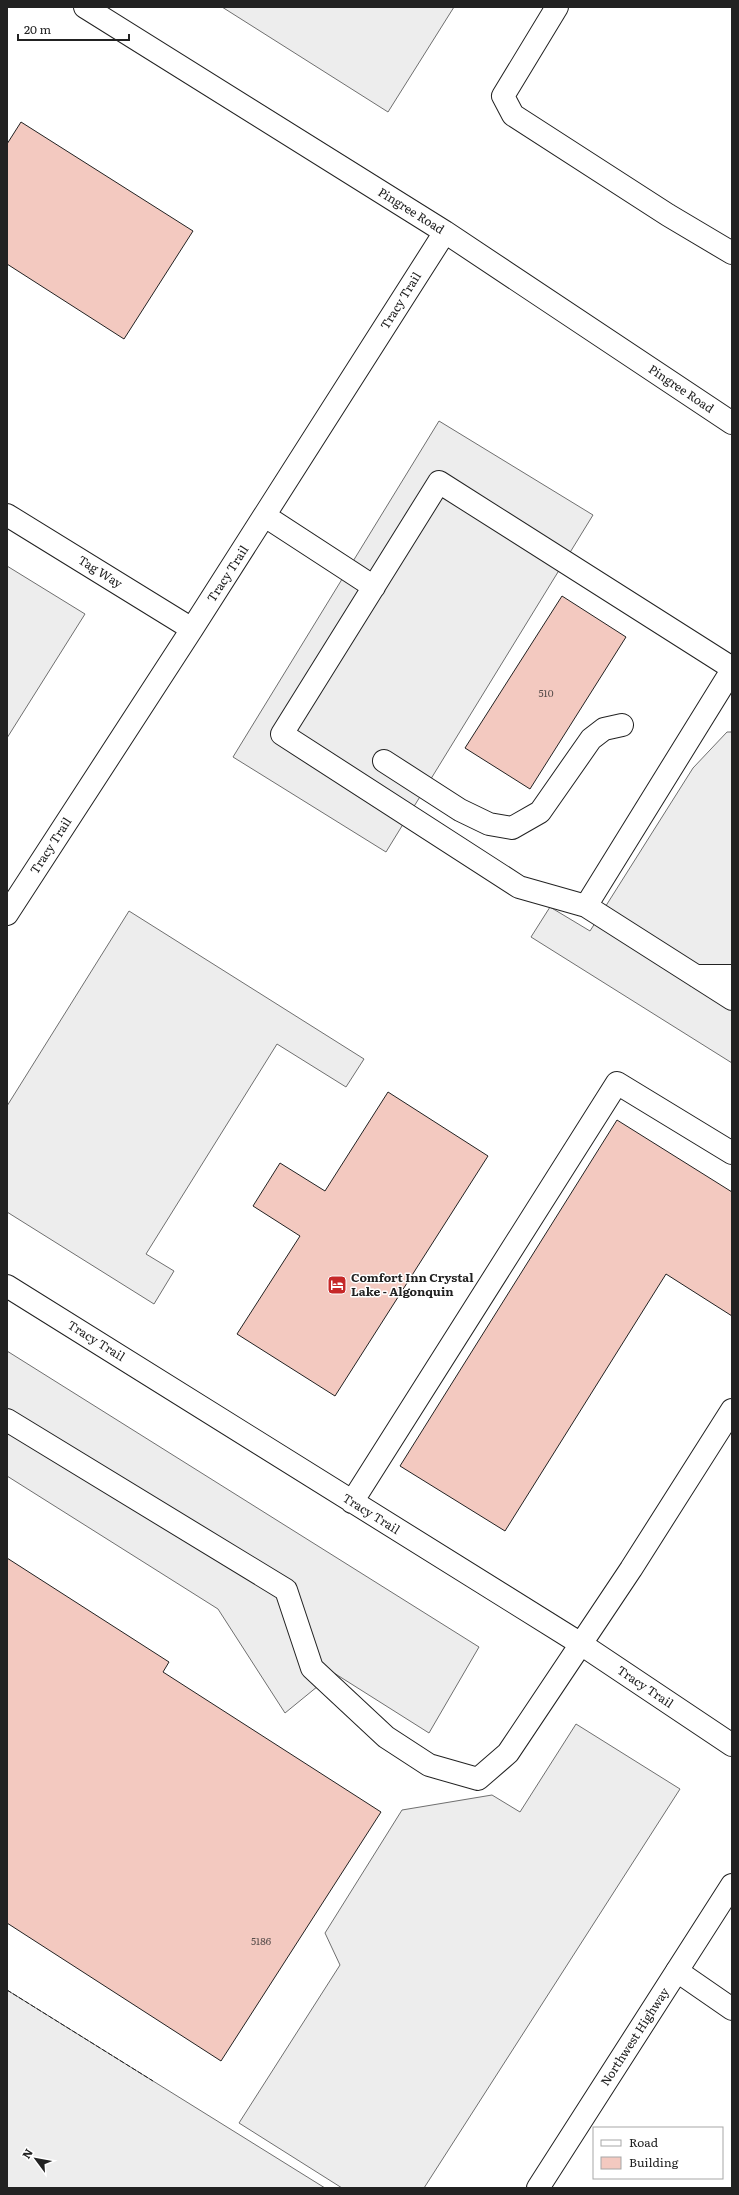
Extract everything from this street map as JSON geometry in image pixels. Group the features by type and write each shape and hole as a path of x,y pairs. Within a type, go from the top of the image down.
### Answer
{"street":[{"name":"Pingree Road","path":"85,7 445,232 732,423"},
{"path":"557,7 503,96 514,115 668,215 732,253"},
{"name":"Tracy Trail","path":"7,914 265,516 445,232"},
{"path":"586,906 732,669 440,482 282,734 519,887 586,906 732,999"},
{"name":"Tag Way","path":"7,515 192,629"},
{"path":"265,516 374,587"},
{"path":"384,761 460,810 489,824 512,828 540,812 591,739 604,729 622,725"},
{"path":"696,976 732,976"},
{"path":"352,1502 617,1082 732,1153"},
{"name":"Tracy Trail","path":"7,1286 581,1644 732,1745"},
{"path":"7,1420 286,1590 312,1668 386,1737 430,1765 478,1779 508,1753 581,1644 732,1410"},
{"name":"Northwest Highway","path":"538,2188 732,1885"},
{"path":"677,1971 732,2009"}],"shaded area":[{"path":"222,7 454,7 388,112"},
{"path":"439,421 593,515 386,852 233,757"},
{"path":"7,566 85,614 7,738"},
{"path":"727,732 732,732 732,1063 531,937 550,907 590,931 693,768"},
{"path":"129,911 364,1059 346,1087 277,1044 146,1254 174,1271 154,1304 7,1212 7,1106"},
{"path":"7,1351 479,1647 429,1733 334,1673 285,1713 218,1609 7,1476"},
{"path":"576,1724 680,1789 424,2188 342,2188 239,2123 340,1965 325,1933 402,1810 492,1795 520,1812"},
{"path":"7,1990 153,2081 325,2188 7,2188"}],"building":[{"path":"21,122 193,231 124,339 7,264 7,144"},
{"path":"562,596 626,637 530,789 465,748"},
{"name":"Comfort Inn Crystal Lake - Algonquin","path":"388,1092 488,1156 335,1396 237,1334 300,1236 253,1206 280,1163 325,1191"},
{"path":"617,1120 732,1192 732,1316 666,1274 505,1531 400,1466"},
{"path":"7,1558 169,1662 163,1672 381,1812 221,2061 7,1923"}],"fence":[{"path":"7,1990 153,2081"}],"place":[{"name":"Comfort Inn Crystal Lake - Algonquin","path":"337,1285"}]}
